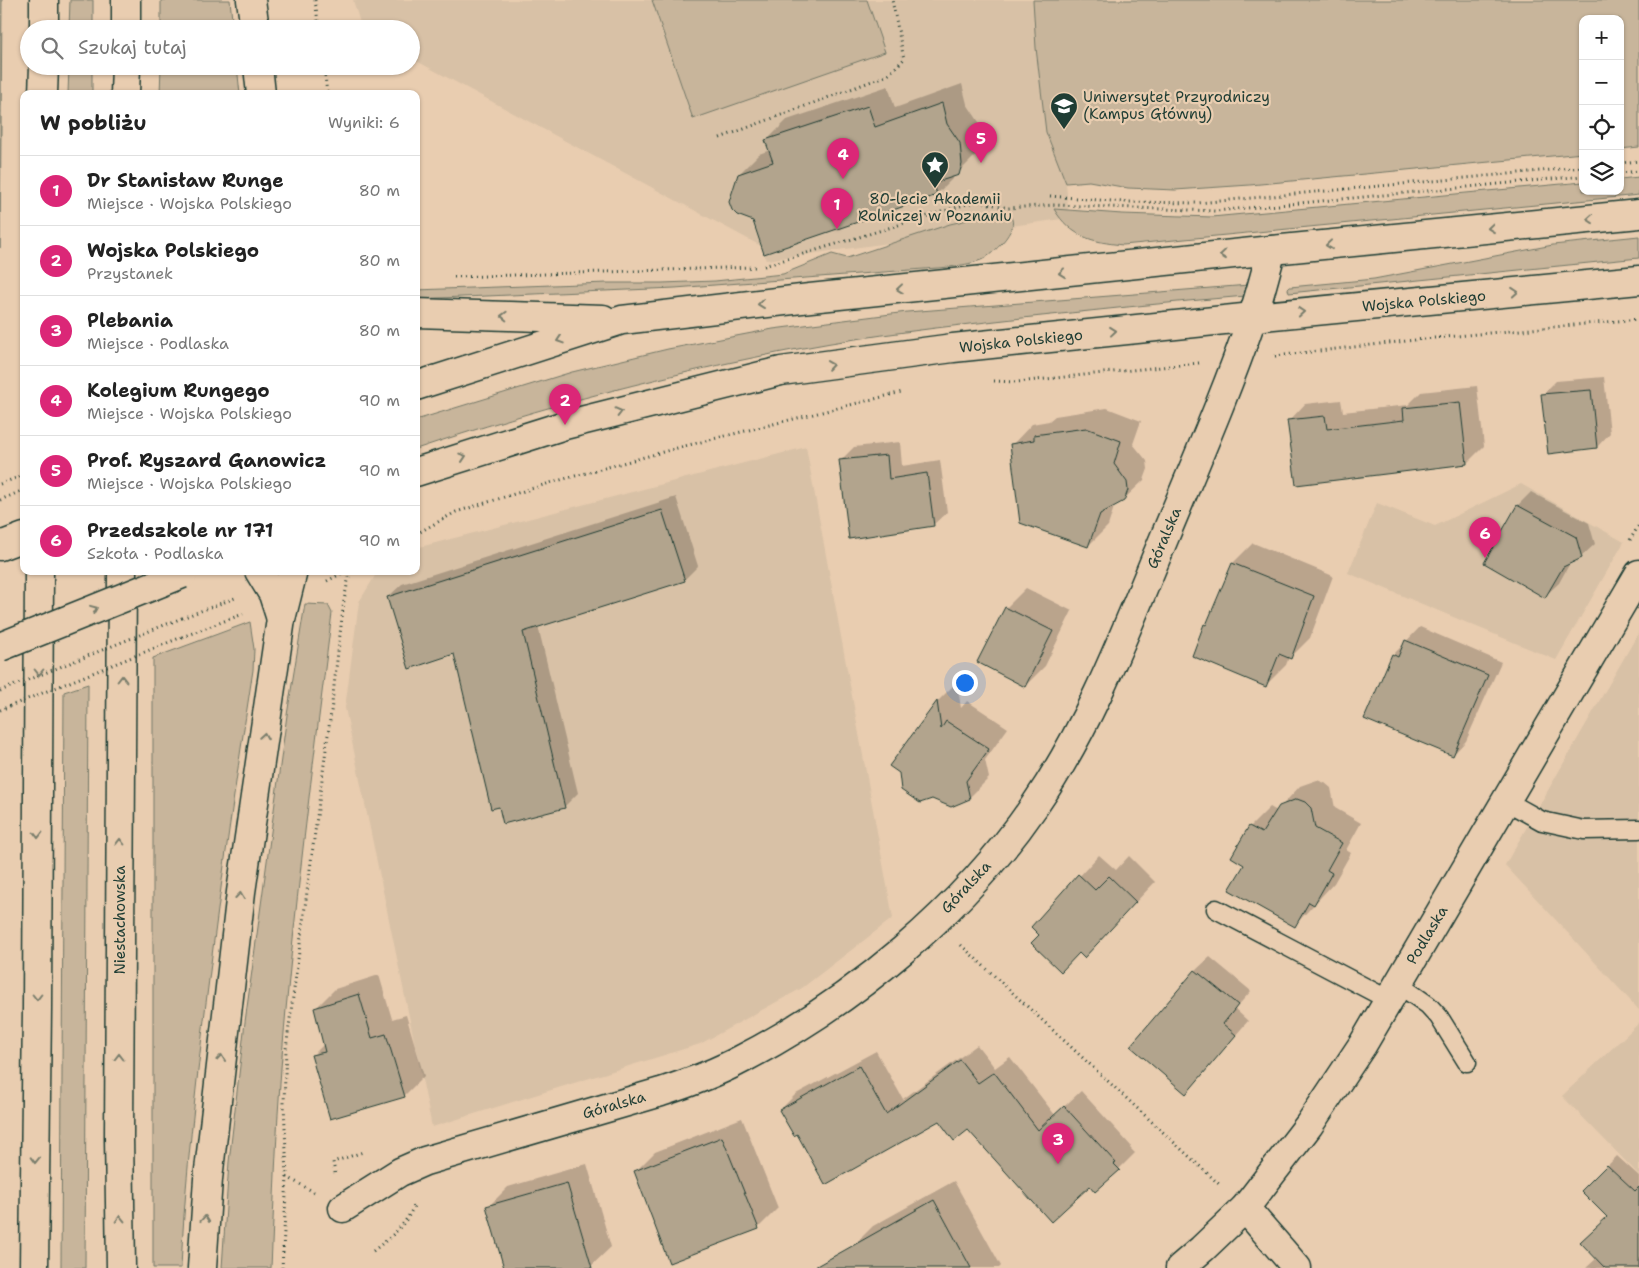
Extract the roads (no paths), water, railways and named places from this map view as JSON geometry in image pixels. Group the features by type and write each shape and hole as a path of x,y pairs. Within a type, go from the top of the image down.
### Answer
{"street":[{"path":"44,0 44,20"},
{"path":"126,0 126,20"},
{"path":"251,0 254,20"},
{"path":"43,90 44,75"},
{"path":"125,90 126,75"},
{"path":"259,75 261,90"},
{"path":"420,313 622,320 810,298 1639,214"},
{"name":"Góralska","path":"343,1208 400,1172 425,1160 661,1092 695,1080 740,1060 799,1027 833,1005 934,921 987,866 1036,804 1099,692 1173,518 1236,360 1252,317 1272,250"},
{"name":"Wojska Polskiego","path":"420,471 565,426 781,371 953,348 1639,280"},
{"path":"420,385 622,320"},
{"path":"0,546 20,538"},
{"name":"Podlaska","path":"1180,1268 1245,1208 1309,1125 1363,1044 1639,574"},
{"path":"34,1268 39,575"},
{"name":"Niestachowska","path":"121,1268 119,1117 122,575"},
{"path":"0,647 180,575"},
{"path":"261,575 273,594 281,619"},
{"path":"202,1268 210,1159 240,902 281,619 292,575"},
{"path":"0,624 22,630 36,631 49,627"},
{"path":"1245,1208 1297,1268"}],"lane":[{"path":"1506,801 1542,821 1584,830 1639,829"},
{"path":"1216,909 1394,992 1428,1005 1440,1017 1467,1062"}],"place":[{"name":"Uniwersytet Przyrodniczy (Kampus Główny)","path":"1064,130"},
{"name":"Prof. Ryszard Ganowicz","path":"981,163"},
{"name":"Kolegium Rungego","path":"843,179"},
{"name":"80-lecie Akademii Rolniczej w Poznaniu","path":"935,189"},
{"name":"Dr Stanisław Runge","path":"837,229"},
{"name":"Wojska Polskiego","path":"565,425"},
{"name":"Przedszkole nr 171","path":"1485,558"},
{"name":"Plebania","path":"1058,1164"}]}
